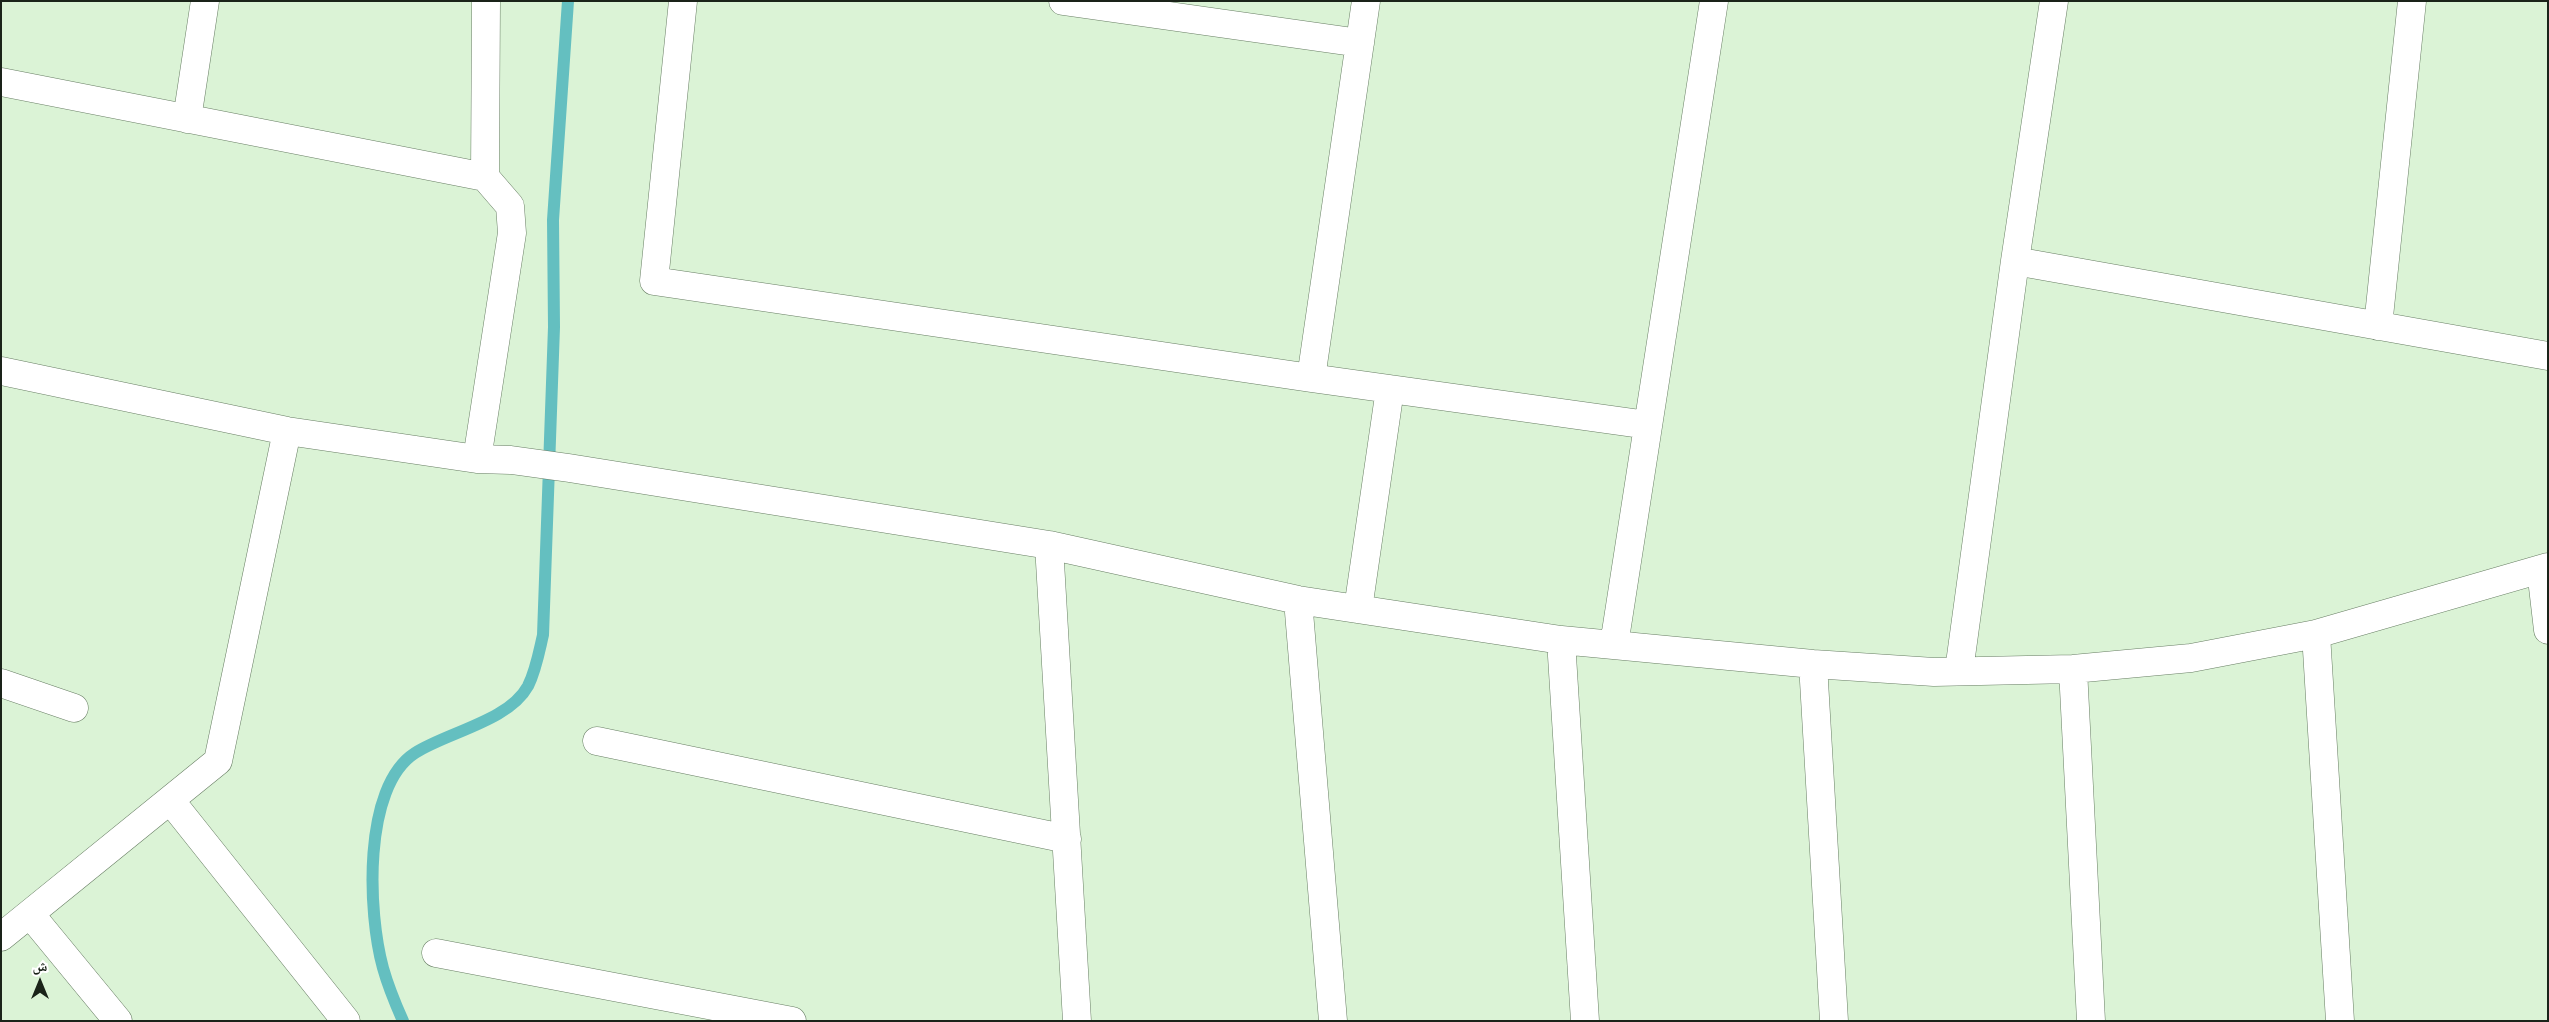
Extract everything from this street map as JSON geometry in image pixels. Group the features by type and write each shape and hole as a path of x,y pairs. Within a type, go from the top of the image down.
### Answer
{"street":[{"path":"187,119 205,1"},
{"path":"485,178 486,1"},
{"path":"683,1 654,281 1311,378 1648,425"},
{"path":"1063,1 1360,43"},
{"path":"1311,378 1366,1"},
{"path":"1614,645 1714,1"},
{"path":"1960,671 2015,261 2054,1"},
{"path":"2378,326 2412,1"},
{"path":"1,82 485,178 510,206 512,233 477,459"},
{"path":"2015,261 2548,356"},
{"path":"1,371 287,431 477,459 511,460 569,468 1049,545 1298,600 1561,640 1813,664 1934,672 2073,670 2191,658 2316,634 2545,569 2548,630"},
{"path":"1358,610 1390,389"},
{"path":"1,938 218,761 287,431"},
{"path":"1049,545 1077,1021"},
{"path":"1298,600 1333,1021"},
{"path":"2316,634 2340,1021"},
{"path":"1561,640 1585,1021"},
{"path":"1813,664 1834,1021"},
{"path":"2073,670 2091,1021"},
{"path":"1,683 74,708"},
{"path":"597,741 1067,838"},
{"path":"170,800 346,1021"},
{"path":"30,914 118,1021"},
{"path":"436,953 792,1021"}],"waterway":[{"path":"403,1021 383,968 374,916 374,853 378,822 386,793 398,770 415,753 493,717 519,698 528,686 533,674 543,635 554,327 553,220 568,1"}]}
